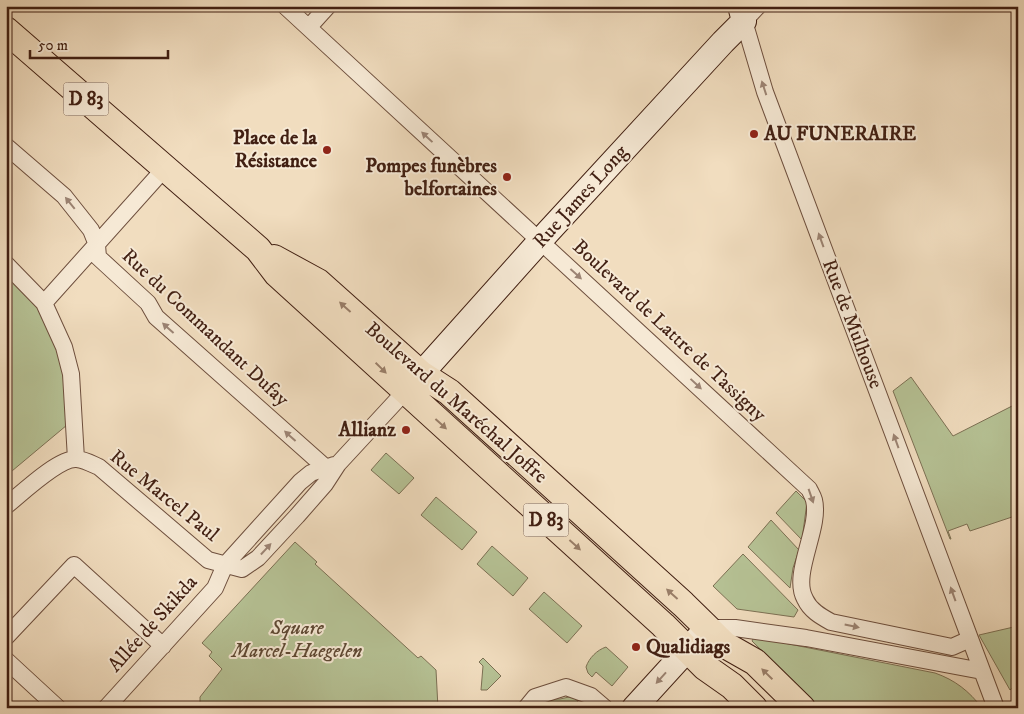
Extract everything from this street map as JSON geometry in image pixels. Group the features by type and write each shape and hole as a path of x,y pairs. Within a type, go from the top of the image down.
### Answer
{"main road":[{"name":"Rue James Long","path":"413,383 540,241 723,42 747,11"},
{"name":"D 83","path":"6,30 165,168"},
{"name":"Boulevard du Maréchal Joffre","path":"165,168 258,249 318,282 413,383 705,666 732,686 754,708"},
{"name":"Boulevard du Maréchal Joffre","path":"413,383 449,392 725,645 755,662 802,708"},
{"path":"634,708 707,628"}],"street":[{"name":"Boulevard de Lattre de Tassigny","path":"285,6 809,489 814,500 815,514 801,581 804,599 816,613 831,622 952,647 970,639"},
{"path":"309,27 328,6"},
{"name":"Rue de Mulhouse","path":"747,11 765,92 996,708"},
{"name":"Rue du Commandant Dufay","path":"6,146 64,196 91,230 97,245 98,257 148,303 156,317 332,466"},
{"path":"44,303 165,168"},
{"path":"6,264 44,303 64,347 70,374 76,459 59,463 6,506"},
{"name":"Rue Marcel Paul","path":"76,459 99,467 208,560 242,569 258,558 325,484 332,466 413,383"},
{"path":"6,637 74,565 163,646"},
{"name":"Allée de Skikda","path":"106,708 215,588 225,565"},
{"path":"707,628 735,628 780,634 982,671"},
{"path":"6,660 58,708"},
{"path":"526,708 535,698 566,687 591,696 605,708"}],"green space":[{"path":"6,270 45,315 63,370 67,425 6,476"},
{"path":"911,377 953,436 1018,403 1018,515 970,531 967,524 948,531 950,539 893,391"},
{"path":"386,453 414,478 399,494 371,470"},
{"path":"796,491 807,502 802,540 776,513"},
{"path":"436,497 477,532 462,550 421,515"},
{"path":"771,520 799,550 793,568 790,588 748,547"},
{"name":"Square Marcel-Haegelen","path":"295,542 317,562 315,564 418,658 421,656 436,670 438,708 200,708 200,697 222,669 209,656 212,652 202,643"},
{"path":"492,546 528,578 513,596 477,564"},
{"path":"743,554 798,610 794,617 737,609 713,586"},
{"path":"544,592 582,626 567,643 529,609"},
{"path":"1018,626 1018,683 1010,690 979,635"},
{"path":"754,637 935,673 961,687 982,708 820,708 752,641"},
{"path":"606,647 628,667 612,686 596,672 592,677 586,667 594,655"},
{"path":"483,658 501,676 487,690 481,690 483,666 479,662"},
{"path":"569,697 578,701 572,708 545,708 543,706 549,699"}],"place":[{"name":"AU FUNERAIRE","path":"754,134"},
{"name":"Place de la Résistance","path":"327,150"},
{"name":"Pompes funèbres belfortaines","path":"507,177"},
{"name":"Allianz","path":"406,430"},
{"name":"Qualidiags","path":"636,647"}]}
